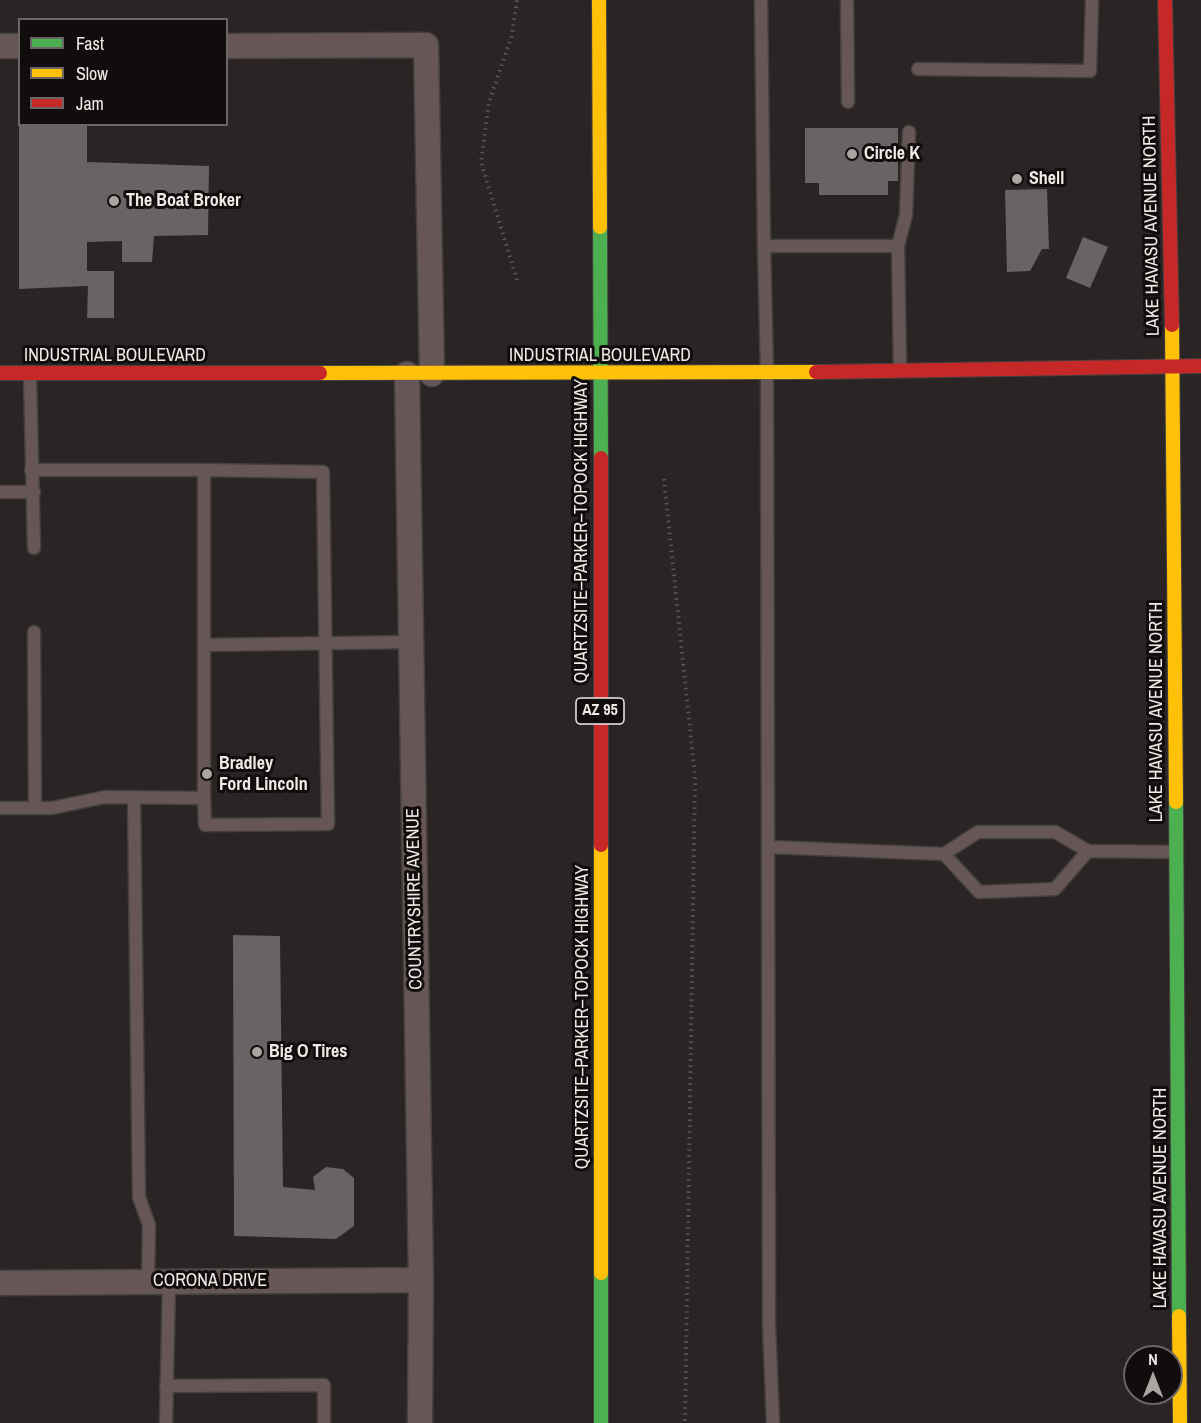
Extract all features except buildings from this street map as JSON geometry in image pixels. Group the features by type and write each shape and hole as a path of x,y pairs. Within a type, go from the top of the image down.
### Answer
{"main road":[{"name":"QUARTZSITE–PARKER–TOPOCK HIGHWAY","path":"599,0 601,1423"},
{"name":"LAKE HAVASU AVENUE NORTH","path":"1165,0 1173,366 1176,852 1185,1322 1180,1423"},
{"name":"INDUSTRIAL BOULEVARD","path":"0,373 600,374 1201,366"}],"street":[{"path":"228,46 426,45 432,374"},
{"path":"0,46 18,46"},
{"name":"COUNTRYSHIRE AVENUE","path":"407,374 421,1280 420,1423"},
{"name":"CORONA DRIVE","path":"0,1283 421,1280"}],"lane":[{"path":"761,0 767,373 769,1324 773,1423"},
{"path":"847,0 848,102"},
{"path":"918,69 1090,71 1092,0"},
{"path":"900,371 898,246 906,215 909,132"},
{"path":"764,246 898,246"},
{"path":"30,373 34,548"},
{"path":"31,470 204,470 323,472 328,824 205,825 204,470"},
{"path":"0,492 34,492"},
{"path":"34,632 35,808"},
{"path":"204,645 411,642"},
{"path":"0,808 52,808 105,797 204,798"},
{"path":"134,798 139,1197 149,1225 159,1282 166,1386 166,1423"},
{"path":"769,848 944,854 978,832 1055,832 1088,851 1176,852"},
{"path":"944,854 979,892 1054,889 1088,851"},
{"path":"166,1386 324,1385 324,1423"}],"path":[{"path":"517,0 512,36 489,102 481,162 517,279"},
{"path":"664,479 695,777 685,1423"}],"traffic: fast":[{"path":"600,227 601,458"},
{"path":"1176,802 1179,1316"},
{"path":"601,1273 601,1423"}],"traffic: slow":[{"path":"599,0 600,227"},
{"path":"1172,325 1176,802"},
{"path":"320,373 816,372"},
{"path":"601,845 601,1273"},
{"path":"1179,1316 1180,1423"}],"traffic: jam":[{"path":"1165,0 1172,325"},
{"path":"816,372 1201,366"},
{"path":"0,373 320,373"},
{"path":"601,458 601,845"}],"place":[{"name":"Circle K","path":"852,154"},
{"name":"Shell","path":"1017,179"},
{"name":"The Boat Broker","path":"114,201"},
{"name":"Bradley Ford Lincoln","path":"207,774"},
{"name":"Big O Tires","path":"257,1052"}]}
